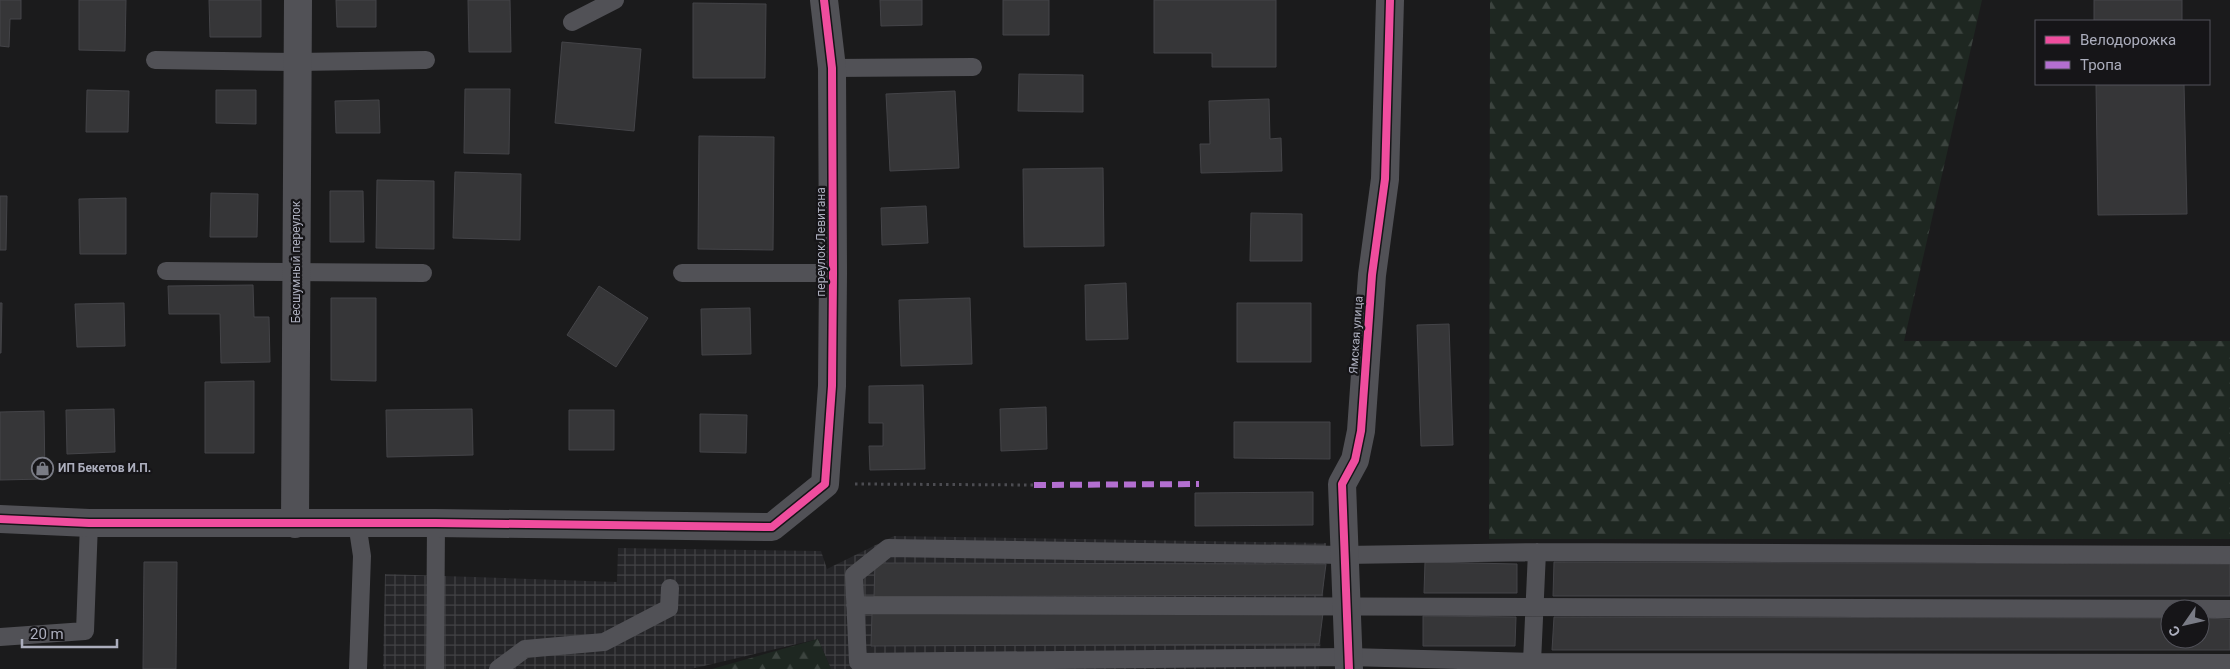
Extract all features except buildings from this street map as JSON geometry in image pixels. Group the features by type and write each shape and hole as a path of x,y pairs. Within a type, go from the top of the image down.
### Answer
{"street":[{"name":"Бесшумный переулок","path":"295,524 298,0"},
{"name":"переулок Левитана","path":"824,0 832,68 833,273 832,386 825,484"},
{"name":"Ямская улица","path":"1349,663 1345,608 1342,484 1355,460 1361,431 1372,275 1386,179 1390,0"},
{"path":"0,519 88,522 436,523 772,527 825,484"}],"lane":[{"path":"572,22 615,0"},
{"path":"155,60 297,62 426,60"},
{"path":"832,68 973,66"},
{"path":"166,271 422,273"},
{"path":"682,273 833,273"},
{"path":"0,637 85,632 88,522"},
{"path":"357,523 362,556 358,669"},
{"path":"435,669 436,523"},
{"path":"2230,555 1537,552 1344,555 888,548 854,575 858,662 2230,663"},
{"path":"1532,662 1537,552"},
{"path":"498,669 525,650 604,642 669,608 670,588"},
{"path":"855,605 1345,608 2230,609"}],"path":[{"path":"825,484 1034,485"}],"shaded area":[{"path":"894,536 1326,543 1319,669 831,669 818,639 691,669 383,669 385,574 617,582 618,548 821,551 827,569"}],"green space":[{"path":"1490,0 1982,0 1904,341 2230,341 2230,539 1489,539"},
{"path":"818,639 831,669 712,669"}],"marked path":[{"path":"1034,485 1199,484"}],"cycle path":[{"path":"0,519 89,523 436,523 772,527 825,484 832,386 833,273 832,68 824,0"},
{"path":"1349,669 1342,484 1355,460 1361,431 1372,275 1385,179 1390,0"}],"place":[{"name":"ИП Бекетов И.П.","path":"42,468"}]}
